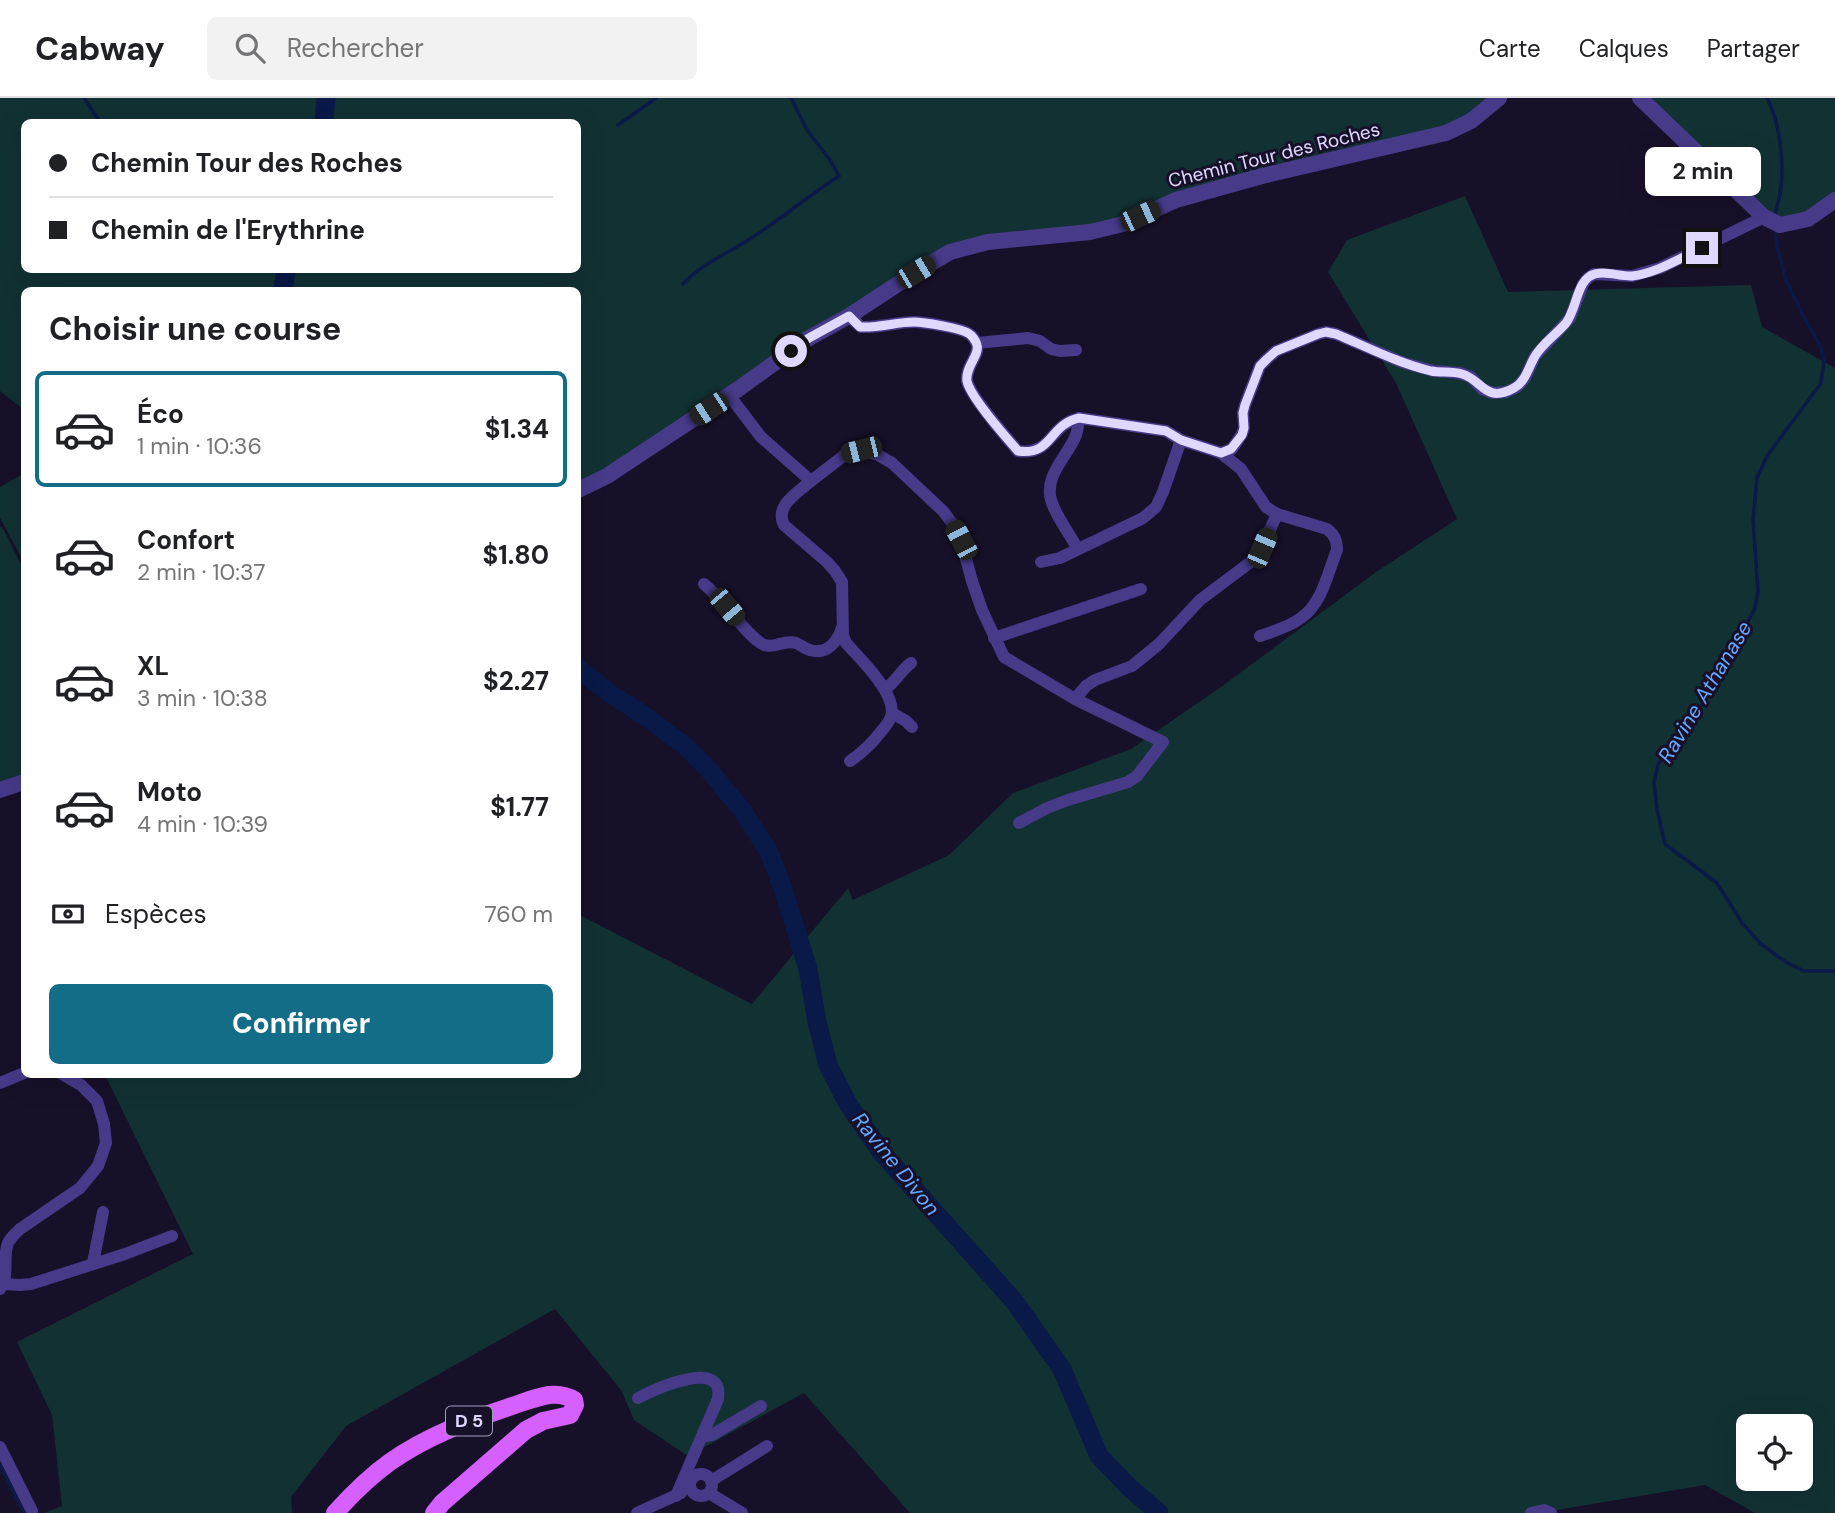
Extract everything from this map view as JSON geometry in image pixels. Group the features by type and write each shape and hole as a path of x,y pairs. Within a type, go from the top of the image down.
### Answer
{"main road":[{"name":"D 5","path":"335,1513 359,1487 421,1442 475,1419 538,1398 562,1395 569,1396 574,1401 575,1405 569,1415 543,1421 526,1430 434,1513"}],"street":[{"name":"Chemin Tour des Roches","path":"581,489 607,476 809,338 849,316 924,267 959,249 988,242 1090,232 1123,224 1176,200 1262,176 1446,133 1471,121 1499,98"},
{"path":"1640,98 1764,217 1780,225 1808,219 1835,200"},
{"path":"1221,453 1231,449 1242,435 1245,405 1260,366 1276,351 1326,332 1404,363 1471,377 1482,389 1493,393 1506,392 1517,387 1525,378 1535,355 1570,318 1588,278 1594,274 1632,276 1660,268 1764,217"},
{"path":"849,316 860,327 876,328 916,322 969,333 977,343 978,350 968,369 967,382 973,394 1018,451 1035,451 1043,447 1063,424 1079,418 1166,431 1181,440 1221,453 1241,469 1266,507 1277,514 1327,529 1334,534 1337,550 1316,602 1304,617 1286,627 1261,635"},
{"path":"977,343 1028,338 1040,341 1051,349 1076,350"},
{"path":"729,395 761,437 811,481"},
{"path":"1077,548 1054,508 1050,489 1054,474 1077,434 1079,418"},
{"path":"1041,562 1060,558 1143,518 1156,507 1181,440"},
{"path":"850,761 861,754 890,720 891,703 885,689 846,643 842,628 842,582 827,562 781,519 784,505 811,481 846,454 861,450 892,463 943,511 955,527 972,581 1004,657 1075,699 1163,742 1137,776 1128,782 1068,800 1019,822"},
{"path":"1075,699 1095,680 1132,666 1159,644 1200,600 1252,561 1262,548 1277,514"},
{"path":"704,584 715,592 753,638 763,645 771,647 786,641 812,651 821,651 837,640 842,628"},
{"path":"994,638 1141,589"},
{"path":"885,689 911,663"},
{"path":"892,713 912,727"},
{"path":"0,790 21,783"},
{"path":"0,1083 21,1074"},
{"path":"70,1078 81,1084 97,1101 106,1143 98,1166 80,1188 12,1237 7,1245 2,1286 31,1283 125,1254 172,1236"},
{"path":"93,1263 103,1212"},
{"path":"638,1398 654,1390 699,1377 709,1379 719,1387 719,1399 676,1496"},
{"path":"703,1433 706,1436 712,1435 761,1406"},
{"path":"637,1513 691,1489 693,1493 701,1496 767,1446"},
{"path":"0,1447 32,1511"},
{"path":"710,1487 742,1513"},
{"path":"1531,1513 1544,1510 1551,1513"}],"green space":[{"path":"0,98 1499,98 1471,121 1262,176 1123,224 969,246 581,488 581,287 21,287 21,408 0,391"},
{"path":"1640,98 1835,98 1835,200 1780,225"},
{"path":"1465,196 1508,292 1751,285 1762,327 1835,368 1835,1513 1755,1513 1705,1485 1546,1513 910,1513 804,1393 688,1456 634,1420 621,1390 555,1309 346,1426 291,1497 292,1513 44,1513 62,1506 52,1415 17,1342 193,1254 106,1078 581,1078 581,916 752,1004 848,888 853,900 949,855 1013,793 1131,749 1221,687 1376,572 1457,519 1396,383 1328,272 1347,240"},
{"path":"21,475 21,556 0,518 0,487"},
{"path":"0,526 21,565 21,778 0,785"}],"waterway":[{"path":"84,98 98,119"},
{"name":"Ravine Divon","path":"324,119 326,98"},
{"path":"618,125 656,98"},
{"path":"683,284 700,269 749,239 839,176 807,130 791,98"},
{"name":"Ravine Athanase","path":"1767,98 1778,130 1782,165 1775,215"},
{"name":"Ravine Athanase","path":"1776,230 1777,247 1786,280 1820,346 1824,361 1821,383 1767,456 1757,478 1753,519 1758,591 1755,608 1717,681 1658,765 1654,782 1665,844 1717,883 1742,923 1761,944 1784,961 1804,971 1835,971"},
{"name":"Ravine Divon","path":"283,287 286,273"},
{"name":"Ravine Divon","path":"581,670 685,746 742,810 769,852 783,889 808,969 828,1065 848,1104 882,1153 1014,1301 1062,1369 1099,1456 1159,1513"},
{"path":"0,1465 24,1513"}],"route":[{"path":"791,351 849,316 860,327 876,328 916,322 957,329 969,333 977,343 978,350 968,369 967,382 973,394 1018,451 1035,451 1043,447 1063,424 1079,418 1166,431 1181,440 1221,453 1231,449 1242,435 1245,405 1260,366 1276,351 1326,332 1404,363 1471,377 1482,389 1493,393 1506,392 1517,387 1525,378 1535,355 1570,318 1588,278 1594,274 1632,276 1660,268 1702,248"}]}
